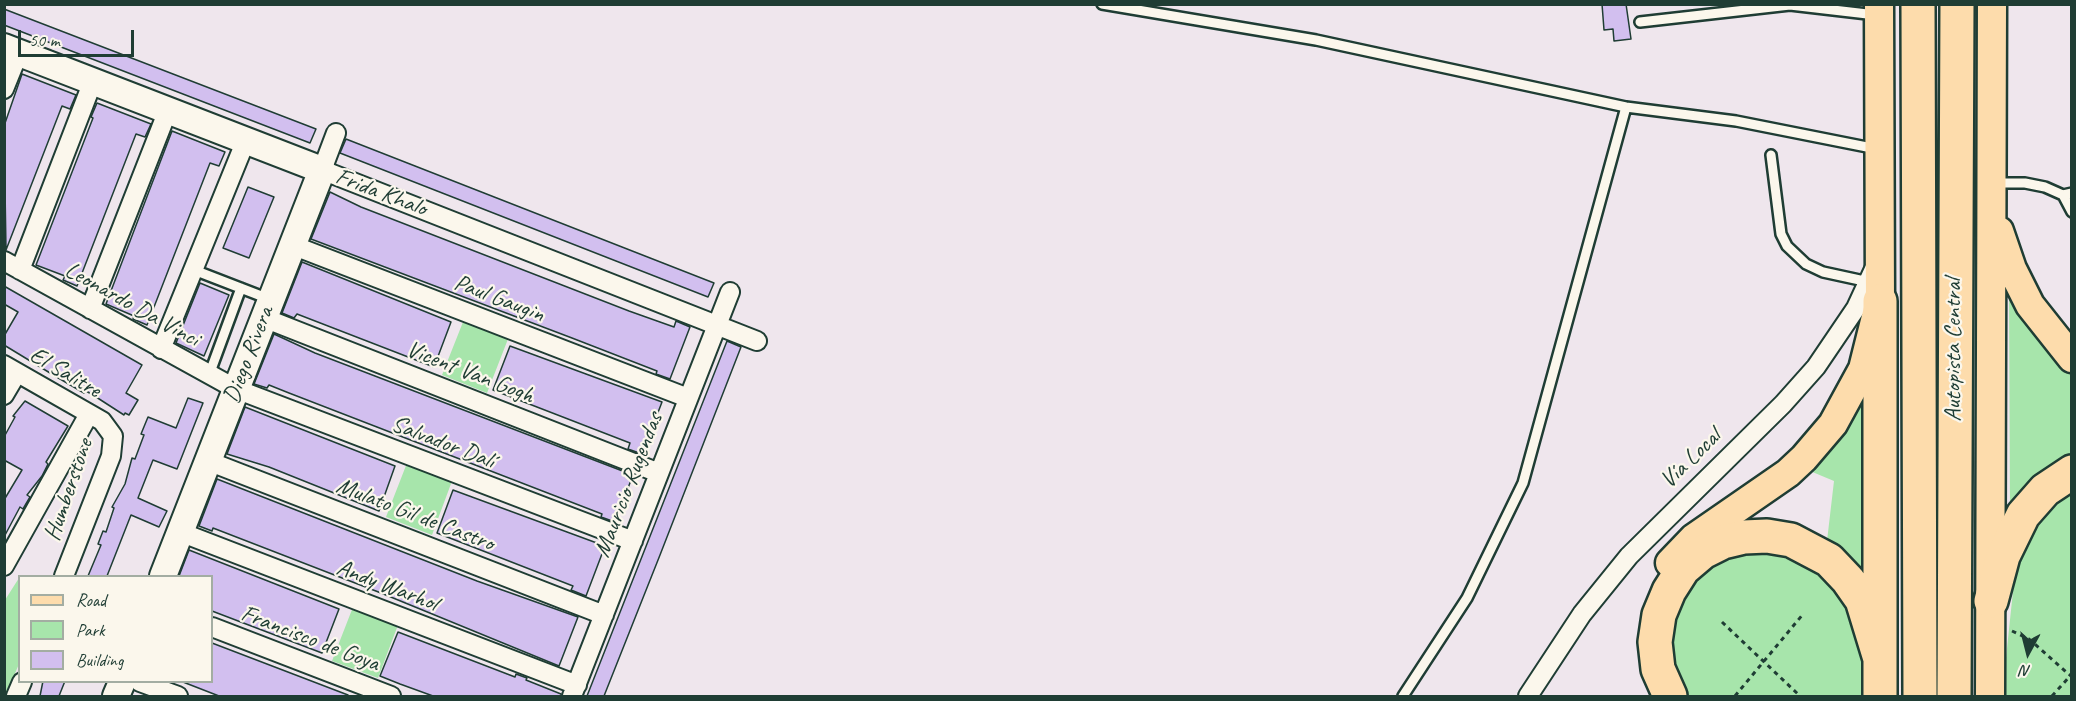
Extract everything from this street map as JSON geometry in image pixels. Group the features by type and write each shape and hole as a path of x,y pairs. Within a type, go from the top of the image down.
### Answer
{"highway":[{"name":"Autopista Central","path":"1918,4 1920,696"},
{"name":"Autopista Central","path":"1954,696 1957,4"},
{"path":"1875,292 1880,696"},
{"path":"1991,601 2003,556 2023,515 2045,490 2072,472"},
{"path":"1670,696 1658,669 1655,642 1659,615 1669,591 1683,569 1703,552 1723,542 1744,537 1767,536 1791,540 1816,551 1840,570 1862,600 1880,659"}],"main road":[{"path":"1990,696 1992,4"},
{"path":"1654,696 1642,664 1641,635 1646,607 1657,582 1683,548 1788,473 1820,442 1833,424 1863,369 1881,254 1879,10"},
{"path":"1991,194 2004,248 2020,287 2042,323 2072,358"}],"street":[{"name":"Frida Khalo","path":"11,49 757,341"},
{"path":"4,89 11,49"},
{"path":"12,265 93,81"},
{"path":"90,309 168,110"},
{"name":"Diego Rivera","path":"163,575 336,133"},
{"path":"161,349 246,140"},
{"name":"Paul Gaugin","path":"292,244 688,398"},
{"name":"Leonardo Da Vinci","path":"12,265 236,389"},
{"name":"Mauricio Rugendas","path":"574,691 730,292"},
{"name":"Vía Local","path":"1528,696 1582,614 1629,556 1783,404 1816,367 1875,292"},
{"name":"Vicent Van Gogh","path":"267,309 659,473"},
{"path":"4,395 11,369"},
{"name":"El Salitre","path":"11,369 96,418"},
{"name":"Salvador Dalí","path":"236,389 633,541"},
{"path":"4,566 96,418"},
{"name":"Humberstone","path":"64,575 114,449 113,436 96,418"},
{"name":"Mulato Gil de Castro","path":"208,461 604,615"},
{"name":"Andy Warhol","path":"180,532 574,691"},
{"name":"Francisco de Goya","path":"213,627 391,696"},
{"path":"145,683 178,696"}],"lane":[{"path":"1102,4 1316,40 1626,106 1736,121 1880,150"},
{"path":"1640,22 1790,5 1879,10"},
{"path":"1403,696 1467,598 1522,483 1626,106"},
{"path":"1771,155 1781,234 1787,246 1806,264 1875,292"},
{"path":"1991,194 2035,185 2067,194 2072,212"},
{"path":"194,270 241,288 267,309"},
{"path":"209,375 241,288"}],"path":[{"path":"1735,696 1804,613"},
{"path":"1722,622 1800,696"},
{"path":"2010,630 2030,639 2071,675 2052,696"}],"green space":[{"path":"2009,283 2044,345 2072,374 2071,457 2010,513"},
{"path":"463,322 508,339 487,393 442,375"},
{"path":"1866,401 1867,579 1827,541 1834,481 1810,471 1832,447 1860,403"},
{"path":"407,463 452,481 432,535 386,517"},
{"path":"2071,484 2071,696 2002,696 2015,572 2020,553 2033,524"},
{"path":"1794,551 1845,593 1862,642 1867,696 1683,696 1670,675 1671,612 1680,593 1727,552"},
{"path":"18,580 18,666 7,692 4,690 5,600"},
{"path":"353,607 398,625 378,678 332,661"}],"building":[{"path":"1602,4 1626,4 1631,39 1614,41 1613,29 1604,30"},
{"path":"4,9 316,129 310,143 4,25"},
{"path":"22,74 76,95 70,109 62,106 6,250 4,126"},
{"path":"97,103 151,124 145,137 136,134 77,286 63,280 65,276 36,265"},
{"path":"172,131 225,152 219,166 210,163 147,325 133,319 134,316 106,304"},
{"path":"346,139 714,283 708,297 340,153"},
{"path":"248,187 274,197 249,258 223,248"},
{"path":"330,192 361,207 629,311 674,327 676,321 690,327 670,379 656,374 657,371 311,239"},
{"path":"302,262 451,322 434,367 297,314 294,318 282,313"},
{"path":"200,283 229,295 204,356 176,343"},
{"path":"4,286 142,365 126,393 138,400 129,415 125,413 124,415 86,391 84,393 4,345 4,336 18,312 4,304"},
{"path":"274,334 315,353 633,475 615,522 601,517 602,514 269,385 267,388 254,384"},
{"path":"727,341 741,347 660,555 604,696 587,696"},
{"path":"510,346 662,402 642,454 628,449 630,443 493,390"},
{"path":"188,398 203,403 177,469 153,460 138,498 167,511 159,527 131,515 107,575 88,575 101,545 98,544 103,531 106,532 114,508 112,507 125,484 132,458 135,459 148,417 176,428"},
{"path":"25,401 68,426 46,462 48,464 42,476 27,495 30,497 23,509 20,507 4,537 4,500 22,470 4,460 4,437 15,417 13,416"},
{"path":"245,407 395,466 379,511 269,467 227,454"},
{"path":"217,479 477,581 578,617 559,666 381,593 213,528 212,531 199,526"},
{"path":"453,490 605,546 586,596 571,590 573,586 437,533"},
{"path":"189,550 339,609 322,653 213,611 213,575 179,575"},
{"path":"398,632 515,677 516,674 527,678 526,680 561,694 561,696 433,696 400,684 380,676"},
{"path":"213,643 348,695 348,696 219,696 186,683 213,683"},
{"path":"43,683 64,683 59,696 40,696"}]}
